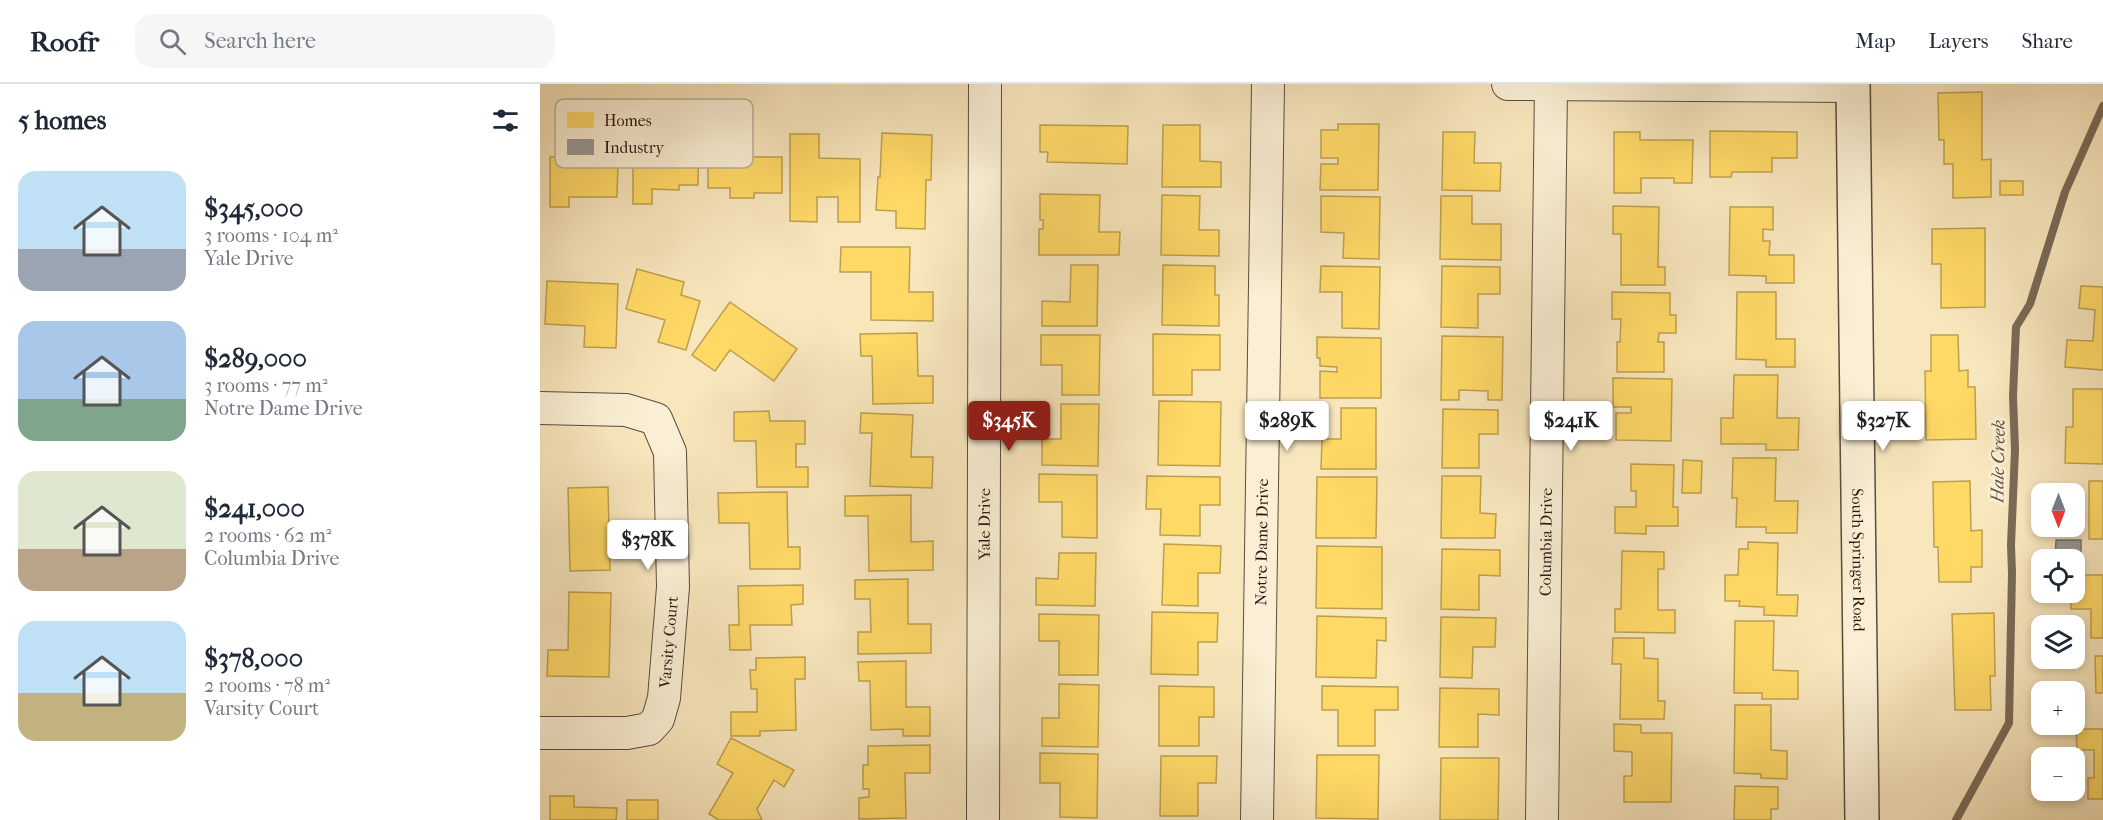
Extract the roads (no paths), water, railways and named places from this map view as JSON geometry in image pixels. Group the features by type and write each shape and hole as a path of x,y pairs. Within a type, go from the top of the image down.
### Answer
{"street":[{"name":"Yale Drive","path":"983,820 985,84"},
{"name":"Notre Dame Drive","path":"1257,820 1268,84"},
{"path":"1508,84 1853,85"},
{"name":"Columbia Drive","path":"1542,820 1551,84"},
{"name":"South Springer Road","path":"1853,85 1862,820"},
{"name":"Varsity Court","path":"540,408 626,410 656,419 670,452 673,586 664,698 658,719 649,729 627,733 540,733"}],"waterway":[{"name":"Hale Creek","path":"1956,820 2009,723 2016,327 2030,304 2065,192 2103,106"}]}
